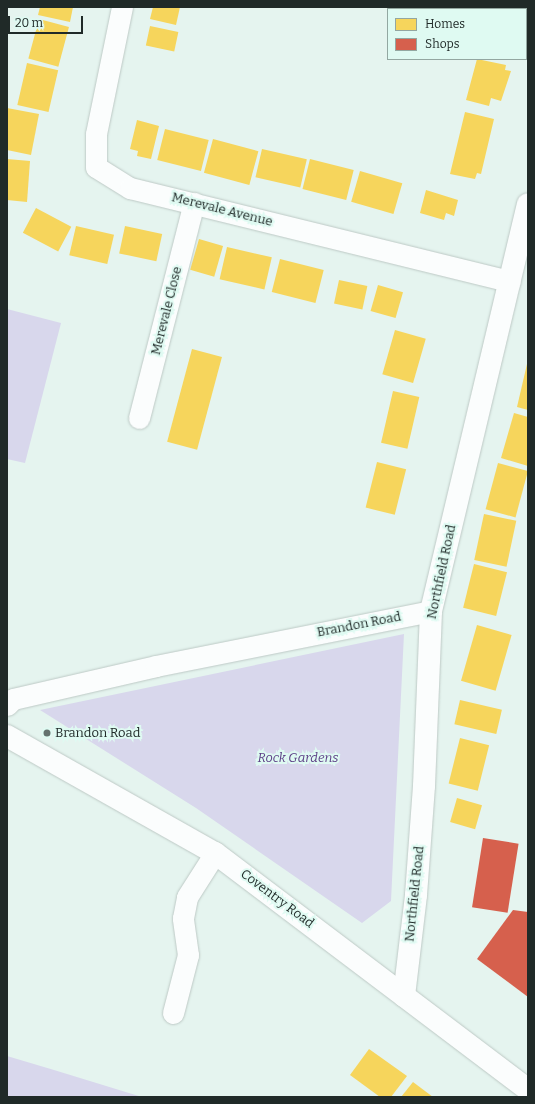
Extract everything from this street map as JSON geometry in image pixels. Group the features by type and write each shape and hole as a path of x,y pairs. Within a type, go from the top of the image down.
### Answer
{"street":[{"name":"Merevale Avenue","path":"122,7 96,134 96,167 130,188 510,281"},
{"name":"Merevale Close","path":"139,418 194,203"},
{"name":"Northfield Road","path":"404,996 416,895 424,786 431,611 528,204"},
{"name":"Brandon Road","path":"7,705 13,699 156,666 431,611"},
{"name":"Coventry Road","path":"7,736 215,853 528,1090"},
{"path":"173,1013 188,955 183,918 187,897 215,853"}],"green space":[{"path":"7,309 61,323 25,463 7,459"},
{"name":"Rock Gardens","path":"404,634 391,901 362,923 196,808 40,710"},
{"path":"7,1056 54,1070 142,1097 7,1097"}],"building: Homes":[{"path":"40,7 73,7 70,22 38,15"},
{"path":"153,7 180,7 176,25 150,19"},
{"path":"39,19 69,27 58,67 28,59"},
{"path":"150,26 178,32 174,52 146,46"},
{"path":"477,60 506,65 505,70 511,71 501,101 491,98 489,106 466,100"},
{"path":"27,63 58,70 49,112 17,105"},
{"path":"7,108 39,114 31,155 7,150"},
{"path":"465,112 494,119 481,174 477,173 475,179 450,174"},
{"path":"137,120 159,126 151,159 137,156 138,151 130,149"},
{"path":"165,129 209,140 201,171 157,160"},
{"path":"213,139 258,151 249,185 204,173"},
{"path":"262,149 307,159 300,188 255,177"},
{"path":"7,159 30,161 27,202 7,200"},
{"path":"310,159 354,170 346,200 303,189"},
{"path":"360,171 402,183 393,214 351,202"},
{"path":"426,190 458,200 454,216 446,213 444,220 420,213"},
{"path":"36,208 71,227 58,252 23,233"},
{"path":"76,226 114,235 107,264 69,255"},
{"path":"125,226 162,234 156,261 119,253"},
{"path":"199,239 223,246 214,277 190,270"},
{"path":"227,247 272,257 264,290 220,279"},
{"path":"280,259 324,270 315,303 272,292"},
{"path":"339,280 367,286 362,310 334,303"},
{"path":"378,285 403,292 396,318 371,311"},
{"path":"395,330 426,339 413,383 382,374"},
{"path":"192,349 222,357 197,450 167,442"},
{"path":"528,364 528,410 517,407"},
{"path":"393,391 419,397 407,449 381,443"},
{"path":"514,413 528,417 528,466 501,458"},
{"path":"377,462 406,469 395,515 366,508"},
{"path":"498,463 528,471 516,517 486,509"},
{"path":"484,514 516,521 507,567 474,560"},
{"path":"474,564 507,572 496,616 463,608"},
{"path":"477,625 512,635 496,691 461,681"},
{"path":"460,700 502,710 496,734 454,724"},
{"path":"460,738 489,745 478,791 449,784"},
{"path":"457,798 482,805 475,829 450,822"},
{"path":"369,1049 407,1076 391,1097 380,1097 350,1075"},
{"path":"413,1082 433,1097 401,1097"}],"building: Shops":[{"path":"483,838 519,844 508,913 472,907"},
{"path":"513,910 528,912 528,997 477,959"}],"place":[{"name":"Brandon Road","path":"47,733"}]}
